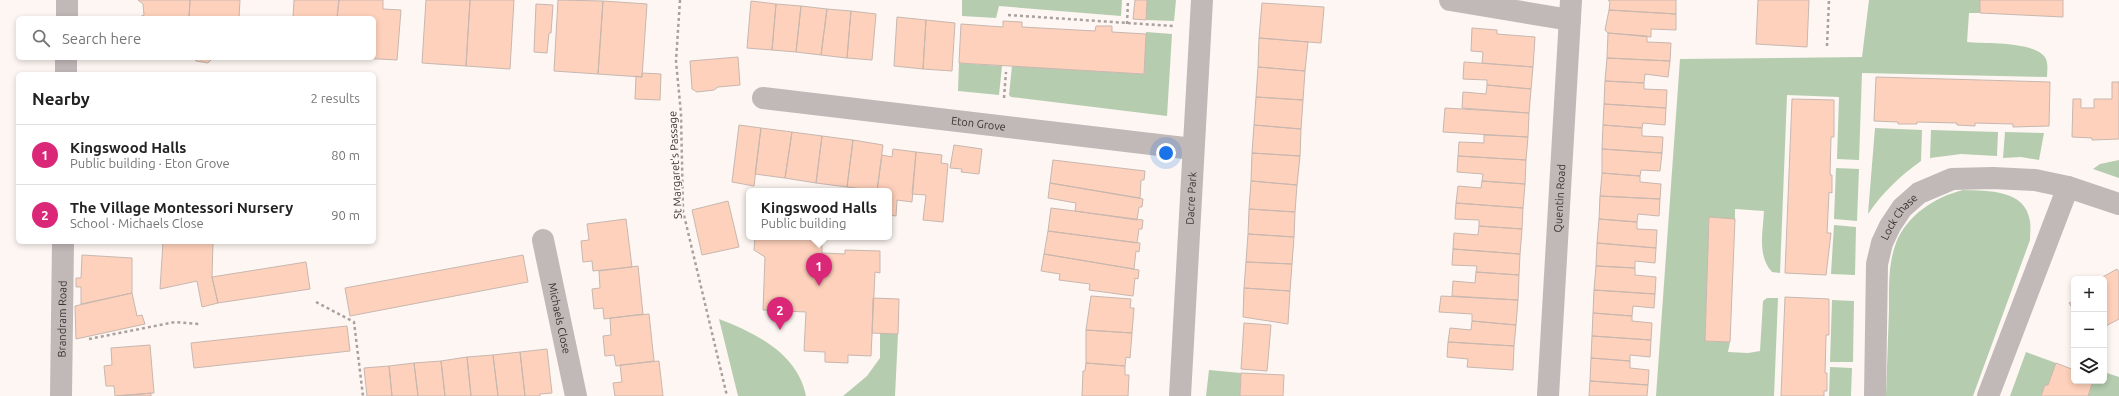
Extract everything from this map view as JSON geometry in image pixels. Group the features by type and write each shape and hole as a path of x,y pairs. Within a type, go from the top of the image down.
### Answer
{"street":[{"path":"67,16 68,0"},
{"name":"Dacre Park","path":"1180,396 1202,0"},
{"path":"1450,0 1570,10"},
{"name":"Quentin Road","path":"1548,396 1570,10"},
{"path":"66,60 66,72"},
{"name":"Eton Grove","path":"763,98 1193,148"},
{"name":"Lock Chase","path":"1875,396 1877,264 1882,243 1890,226 1902,208 1919,193 1952,179 1993,178 2036,180 2068,187 2119,204"},
{"path":"1988,396 2068,187"},
{"name":"Michaels Close","path":"543,240 576,396"},
{"name":"Brandram Road","path":"61,396 63,244"}],"path":[{"name":"St Margaret's Passage","path":"680,0 676,61 681,114 683,211 727,396"},
{"path":"1127,24 1128,0"},
{"path":"1827,46 1829,0"},
{"path":"1008,15 1180,27"},
{"path":"316,302 354,322 363,396"},
{"path":"61,345 175,322 199,324"}],"green space":[{"path":"962,0 1122,0 1121,16 999,6 996,18 962,16"},
{"path":"1147,0 1176,0 1174,21 1146,20"},
{"path":"1869,0 1980,0 1980,13 1969,13 1967,42 2007,44 2037,51 2046,58 2047,77 1862,73 1859,160 1837,159 1839,97 1787,95 1780,273 1772,272 1764,259 1762,235 1764,211 1735,209 1735,219 1709,218 1705,341 1730,342 1728,352 1748,353 1760,351 1763,301 1767,298 1778,298 1774,396 1656,396 1680,59 1862,57"},
{"path":"1146,32 1172,34 1167,116 1011,97 1009,95 1012,66 1144,74"},
{"path":"959,63 1002,66 999,95 958,91"},
{"path":"1875,128 1922,130 1921,161 1892,185 1868,214"},
{"path":"1931,130 1998,132 1997,156 1961,154 1930,158"},
{"path":"2005,132 2044,133 2039,160 2021,157 2003,158"},
{"path":"2119,160 2119,178 2093,169 2100,164"},
{"path":"1836,168 1859,169 1857,221 1834,219"},
{"path":"1963,190 1994,192 2013,197 2021,203 2027,211 2030,221 2030,240 1973,396 1886,396 1890,276 1893,251 1907,224 1923,209 1942,197"},
{"path":"1834,225 1856,227 1855,275 1831,274"},
{"path":"1832,300 1854,301 1853,362 1830,362"},
{"path":"719,319 761,338 785,357 794,368 801,381 806,396 738,396"},
{"path":"880,333 898,334 895,396 843,396 867,376 880,358"},
{"path":"2026,352 2056,363 2048,385 2045,385 2041,396 2010,396"},
{"path":"1830,367 1852,368 1851,396 1829,396"},
{"path":"1209,370 1241,373 1240,396 1206,396"},
{"path":"2107,373 2119,377 2119,396 2088,396 2092,384 2107,384"}],"building":[{"path":"138,0 190,0 189,16 142,16 144,15 143,4"},
{"path":"190,0 240,0 239,16 189,16"},
{"path":"294,0 339,0 337,16 293,16"},
{"path":"339,0 383,0 383,9 401,10 397,60 376,59 376,16 337,16"},
{"path":"426,0 470,0 466,66 422,63"},
{"path":"470,0 514,0 510,69 466,66"},
{"path":"558,0 603,1 598,74 554,71"},
{"path":"1135,0 1147,0 1146,20 1133,19"},
{"path":"1608,0 1676,0 1676,14 1609,10 1610,2"},
{"path":"1758,0 1809,0 1807,47 1756,44"},
{"path":"1980,0 2063,0 2063,17 1980,13"},
{"path":"603,1 647,4 642,77 598,74"},
{"path":"751,1 776,4 772,50 747,48"},
{"path":"1262,3 1324,7 1321,43 1259,38"},
{"path":"536,4 553,5 551,33 549,33 547,53 534,52"},
{"path":"776,4 801,6 796,52 772,50"},
{"path":"801,6 827,9 821,55 796,52"},
{"path":"827,9 851,11 847,58 821,55"},
{"path":"1609,10 1676,14 1676,30 1651,29 1651,37 1608,33 1605,30"},
{"path":"851,11 876,14 872,60 847,58"},
{"path":"897,17 926,20 923,69 894,66"},
{"path":"926,20 955,23 952,71 923,69"},
{"path":"1003,21 1022,22 1022,27 1095,31 1096,26 1112,26 1112,32 1146,34 1144,74 959,63 961,24 1003,27"},
{"path":"1472,28 1497,30 1497,34 1535,37 1533,67 1482,63 1483,52 1471,51"},
{"path":"1608,33 1647,36 1647,42 1671,43 1670,61 1607,58"},
{"path":"1259,38 1308,42 1305,71 1258,67"},
{"path":"738,57 740,85 718,87 714,90 697,92 692,89 690,61"},
{"path":"1607,58 1670,61 1668,77 1645,74 1644,83 1605,81"},
{"path":"195,60 211,60 208,63"},
{"path":"1464,62 1533,67 1531,89 1487,85 1487,80 1463,79"},
{"path":"1258,67 1305,71 1303,100 1256,97"},
{"path":"642,73 661,74 660,100 635,99 636,76 642,77"},
{"path":"1876,77 2050,82 2049,126 2013,127 2013,124 1975,123 1975,126 1957,125 1957,123 1917,122 1917,124 1898,124 1898,122 1874,121"},
{"path":"1605,81 1644,83 1644,89 1667,90 1666,108 1604,104"},
{"path":"2112,82 2119,82 2119,139 2092,140 2092,138 2072,137 2073,99 2081,99 2081,108 2094,108 2094,99 2112,99"},
{"path":"1487,85 1531,89 1529,113 1462,108 1463,92 1486,94"},
{"path":"1256,97 1303,100 1301,129 1254,125"},
{"path":"1792,99 1834,100 1834,137 1831,137 1830,175 1832,175 1832,193 1829,192 1827,233 1831,233 1826,275 1785,273"},
{"path":"1604,104 1666,108 1665,125 1643,123 1642,128 1603,125"},
{"path":"1445,108 1529,113 1528,137 1443,132"},
{"path":"739,125 761,128 754,186 732,182"},
{"path":"1254,125 1301,129 1300,156 1252,153"},
{"path":"1603,125 1642,128 1642,136 1663,137 1662,153 1602,149"},
{"path":"761,128 792,132 785,178 755,174"},
{"path":"792,132 822,136 816,183 785,178"},
{"path":"1484,135 1528,137 1526,160 1458,156 1459,142 1484,143"},
{"path":"822,136 853,140 847,187 816,183"},
{"path":"853,140 883,145 877,188 847,187"},
{"path":"954,145 982,149 979,174 961,172 962,169 950,168"},
{"path":"893,149 916,152 912,202 897,200 896,216 892,215 892,188 877,188 882,155 892,157"},
{"path":"1602,149 1662,153 1660,171 1641,170 1640,176 1602,173"},
{"path":"916,152 942,155 941,163 948,164 943,222 923,220 926,195 912,194"},
{"path":"1252,153 1300,156 1297,185 1251,181"},
{"path":"1458,156 1526,160 1525,184 1482,181 1483,174 1457,172"},
{"path":"1053,160 1145,171 1144,180 1141,180 1140,198 1050,183"},
{"path":"1602,173 1640,176 1640,182 1661,184 1660,199 1600,196"},
{"path":"1251,181 1297,185 1295,212 1249,209"},
{"path":"1482,181 1525,184 1523,208 1456,203 1458,186 1481,188"},
{"path":"1050,183 1143,199 1142,207 1139,207 1137,220 1075,211 1076,203 1048,198"},
{"path":"1600,196 1660,199 1659,216 1638,214 1637,222 1599,219"},
{"path":"728,201 739,247 702,255 692,210"},
{"path":"1456,203 1523,208 1522,229 1479,226 1479,220 1455,219"},
{"path":"1051,208 1143,220 1142,229 1139,229 1137,243 1048,231"},
{"path":"1249,209 1295,212 1294,237 1248,234"},
{"path":"1709,217 1735,219 1730,342 1705,341"},
{"path":"626,219 632,267 593,271 592,261 583,262 581,241 589,240 587,224"},
{"path":"1599,219 1637,222 1637,229 1657,230 1656,248 1597,243"},
{"path":"1479,226 1522,229 1520,254 1453,249 1454,233 1478,235"},
{"path":"1048,231 1140,243 1139,252 1136,251 1134,269 1044,254"},
{"path":"1248,234 1294,237 1292,264 1246,262"},
{"path":"755,240 822,240 822,253 845,254 845,250 880,251 880,273 875,272 871,356 848,355 848,363 825,362 825,352 804,351 806,312 763,310 765,257 754,250"},
{"path":"1597,243 1656,248 1655,263 1635,261 1635,268 1596,266"},
{"path":"163,244 213,244 212,277 218,303 202,307 197,281 160,289"},
{"path":"1453,249 1520,254 1519,275 1476,272 1477,266 1452,265"},
{"path":"1044,254 1139,270 1138,279 1135,278 1133,296 1089,290 1090,284 1059,280 1060,274 1041,271"},
{"path":"82,255 132,258 132,293 81,304 81,287 76,287 76,278 81,278"},
{"path":"523,255 528,282 350,316 345,288"},
{"path":"306,262 310,289 218,303 212,277"},
{"path":"1246,262 1292,264 1290,291 1244,288"},
{"path":"638,266 643,314 604,319 603,308 594,309 592,289 600,288 599,271"},
{"path":"1596,266 1635,268 1635,275 1656,277 1655,294 1594,290"},
{"path":"2117,269 2119,272 2119,319 2107,325 2107,276 2104,276"},
{"path":"1476,272 1519,275 1518,300 1452,296 1453,281 1475,283"},
{"path":"1244,288 1290,291 1288,324 1243,317"},
{"path":"1594,290 1655,294 1654,308 1633,306 1632,316 1593,313"},
{"path":"132,293 137,316 142,315 145,324 76,339 75,306"},
{"path":"1091,296 1131,299 1130,308 1134,308 1132,333 1086,330"},
{"path":"1441,296 1518,300 1516,325 1472,321 1472,314 1439,312"},
{"path":"1785,297 1829,299 1829,335 1826,335 1825,373 1827,373 1827,391 1824,391 1824,396 1781,396"},
{"path":"873,298 899,299 898,334 872,333"},
{"path":"1593,313 1632,316 1632,321 1652,323 1651,340 1592,336"},
{"path":"649,314 654,361 616,366 614,355 605,356 603,336 611,335 610,318"},
{"path":"1472,321 1516,325 1514,346 1448,342 1450,328 1471,330"},
{"path":"1244,323 1271,325 1267,371 1241,369"},
{"path":"347,326 350,351 194,368 191,343"},
{"path":"1086,330 1132,333 1130,358 1126,357 1125,366 1086,363"},
{"path":"1592,336 1651,340 1650,357 1630,355 1630,361 1591,358"},
{"path":"1448,342 1514,346 1513,370 1467,367 1468,359 1447,357"},
{"path":"150,345 154,393 115,396 114,386 106,386 104,366 112,365 111,348"},
{"path":"547,349 552,393 540,394 540,396 525,396 520,352"},
{"path":"520,352 525,396 498,396 493,355"},
{"path":"493,355 498,396 471,396 467,357"},
{"path":"467,357 471,396 445,396 441,361"},
{"path":"1591,358 1630,361 1630,368 1649,370 1648,385 1590,381"},
{"path":"441,361 445,396 418,396 414,363"},
{"path":"659,361 663,396 615,396 613,383 622,382 620,365"},
{"path":"414,363 418,396 392,396 389,366"},
{"path":"1086,363 1125,366 1125,375 1129,375 1128,396 1082,396 1083,371 1085,371"},
{"path":"2056,363 2071,369 2071,384 2092,384 2088,396 2041,396 2045,385 2048,385"},
{"path":"389,366 392,396 367,396 364,368"},
{"path":"1241,373 1284,375 1283,396 1240,396"},
{"path":"1590,381 1648,385 1647,396 1589,396"},
{"path":"151,393 151,396 117,396"}],"place":[{"name":"Kingswood Halls","path":"819,286"},
{"name":"The Village Montessori Nursery","path":"780,330"}]}
